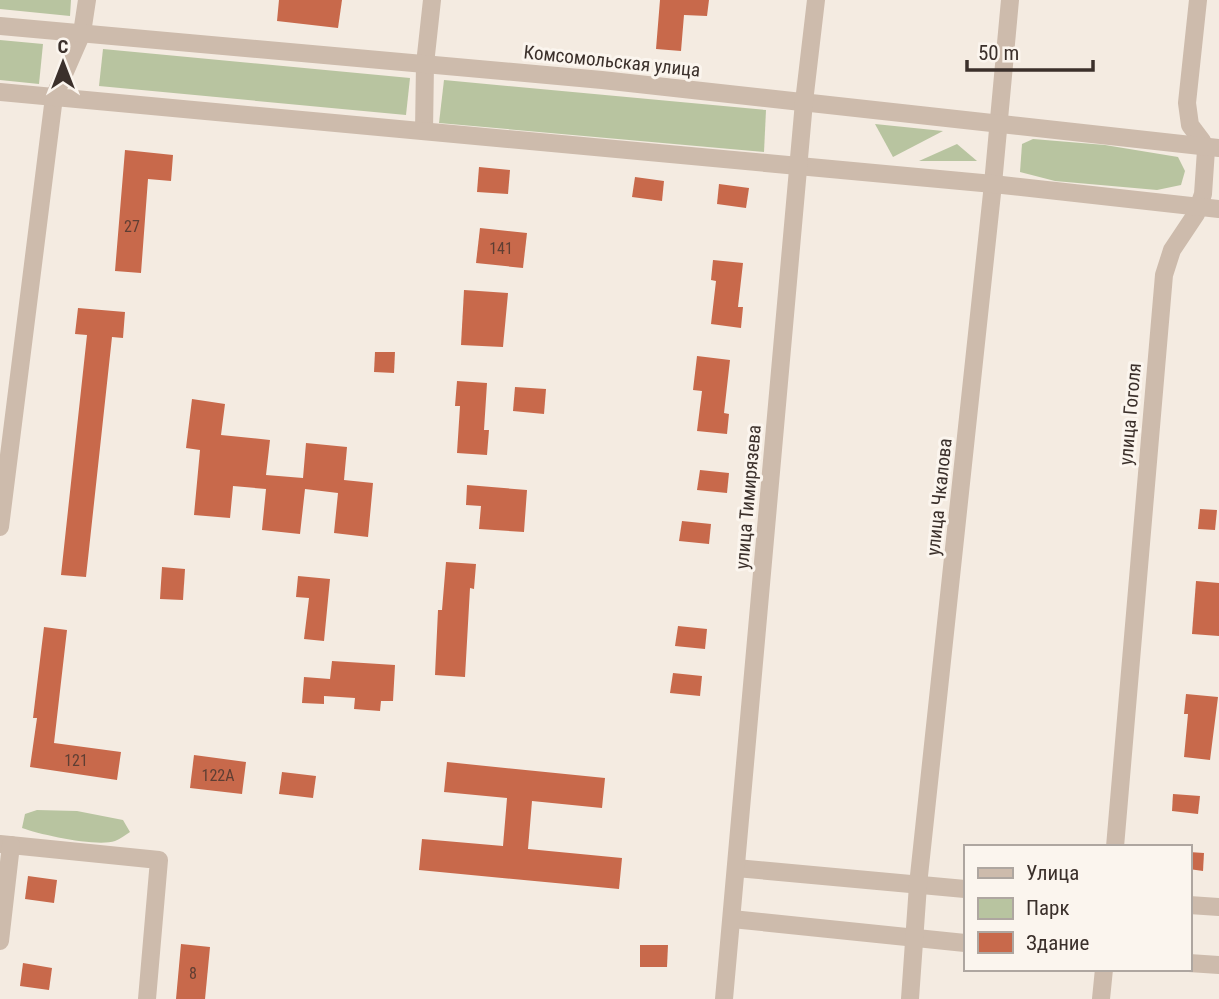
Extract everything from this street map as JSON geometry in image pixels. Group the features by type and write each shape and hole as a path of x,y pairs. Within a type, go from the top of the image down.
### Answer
{"street":[{"path":"0,527 54,97 82,33 88,0"},
{"path":"424,131 425,64 432,0"},
{"name":"улица Тимирязева","path":"724,999 804,102 816,0"},
{"name":"улица Чкалова","path":"911,999 918,886 1010,0"},
{"name":"улица Гоголя","path":"1115,845 1164,275 1172,250 1199,207 1212,147 1191,125 1187,103 1198,0"},
{"name":"Комсомольская улица","path":"0,26 425,64 1212,147"},
{"path":"0,92 993,184 1219,209"},
{"path":"0,941 5,845 159,860 147,999"},
{"path":"736,868 964,889"},
{"path":"1191,905 1219,907"},
{"path":"732,919 964,943"},
{"path":"1191,963 1219,965"},
{"path":"1101,999 1104,971"}],"green space":[{"path":"0,0 71,0 70,16 0,9"},
{"path":"0,40 43,44 39,84 0,80"},
{"path":"103,49 410,78 406,115 99,86"},
{"path":"444,80 766,110 764,152 439,123"},
{"path":"875,124 943,131 893,157"},
{"path":"1033,139 1105,145 1178,157 1185,171 1181,185 1157,190 1055,181 1020,172 1022,144"},
{"path":"957,144 977,161 919,161"},
{"path":"37,810 77,811 123,820 130,832 115,841 96,842 55,837 22,828 25,814"}],"building":[{"path":"279,0 342,0 338,28 277,21"},
{"path":"660,0 709,0 707,16 684,15 681,51 656,49"},
{"path":"125,150 173,155 171,181 148,179 141,273 115,271"},
{"path":"479,167 510,170 508,194 477,192"},
{"path":"635,177 664,181 662,201 632,197"},
{"path":"719,184 749,188 746,208 717,204"},
{"path":"480,228 527,233 523,268 476,263"},
{"path":"713,260 743,263 738,307 743,307 741,328 711,324 716,281 711,280"},
{"path":"464,290 508,293 503,347 461,345"},
{"path":"78,308 125,312 123,338 112,337 86,577 61,575 87,335 75,334"},
{"path":"375,352 395,352 394,373 374,372"},
{"path":"697,356 730,360 724,413 729,414 727,434 697,431 702,391 693,390"},
{"path":"457,381 487,383 484,430 489,430 487,455 457,453 460,406 455,406"},
{"path":"515,387 546,389 544,414 513,411"},
{"path":"192,399 225,404 221,435 270,440 266,475 303,478 306,443 347,447 344,480 373,483 368,537 334,533 338,493 305,489 300,534 262,530 266,489 233,486 230,518 194,515 200,450 186,448"},
{"path":"700,470 729,473 727,493 697,490"},
{"path":"467,485 527,490 524,532 479,529 481,506 466,505"},
{"path":"1200,509 1217,510 1215,530 1198,529"},
{"path":"682,521 711,524 709,544 679,541"},
{"path":"446,562 476,564 474,589 470,588 465,677 435,675 438,610 442,610"},
{"path":"162,567 185,569 183,600 160,599"},
{"path":"298,576 330,579 324,641 304,639 309,598 296,597"},
{"path":"1196,581 1219,583 1219,636 1192,634"},
{"path":"678,626 707,629 705,649 675,646"},
{"path":"44,627 67,630 54,743 121,752 117,780 30,767"},
{"path":"332,661 395,665 393,701 381,701 380,711 354,709 355,698 324,696 324,704 302,703 304,677 330,679"},
{"path":"673,673 702,676 700,696 670,693"},
{"path":"1186,694 1218,697 1210,760 1184,757 1188,714 1184,714"},
{"path":"194,755 246,762 242,794 190,788"},
{"path":"447,762 605,778 602,808 532,801 528,849 622,858 619,889 419,870 422,839 503,846 507,798 444,792"},
{"path":"282,772 316,776 313,798 279,794"},
{"path":"1173,794 1200,796 1198,814 1172,811"},
{"path":"1191,852 1204,853 1203,871 1191,869"},
{"path":"28,876 57,880 54,903 25,899"},
{"path":"181,944 210,947 205,999 176,999"},
{"path":"640,945 668,945 667,967 640,967"},
{"path":"23,963 52,968 49,990 20,986"}]}
